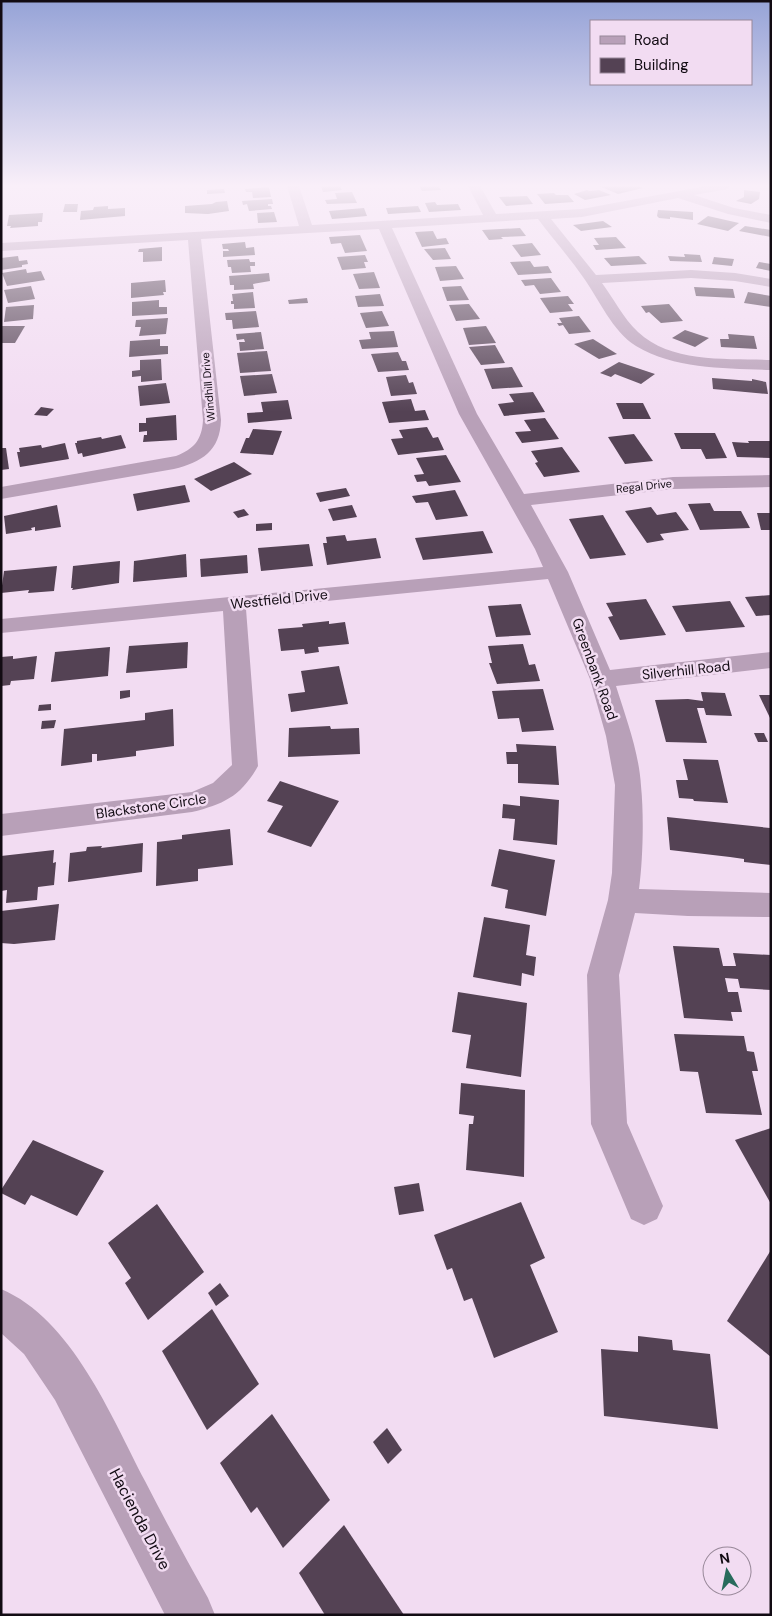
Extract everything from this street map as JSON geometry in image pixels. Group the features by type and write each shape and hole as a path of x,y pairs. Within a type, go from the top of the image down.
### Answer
{"street":[{"name":"Windhill Drive","path":"1,493 174,463 193,456 207,444 212,433 212,420 197,261"},
{"name":"Greenbank Road","path":"400,261 468,414 557,572 602,679 620,736 628,784 627,873 623,900 602,975 610,1124 644,1206"},
{"path":"577,261 628,330 640,342 667,353 692,359 771,365"},
{"path":"592,280 691,274 735,277 771,283"},
{"name":"Regal Drive","path":"517,501 673,482 771,482"},
{"name":"Westfield Drive","path":"1,626 557,572"},
{"name":"Blackstone Circle","path":"1,825 192,802 208,799 228,788 245,766 234,604"},
{"name":"Silverhill Road","path":"602,679 771,660"},
{"path":"623,900 688,904 771,905"},
{"name":"Hacienda Drive","path":"1,1309 11,1314 32,1332 57,1364 191,1615"}],"building":[{"path":"1,261 27,261 28,264 22,265 22,267 1,270"},
{"path":"227,261 255,262 255,266 250,266 251,272 232,273 231,267 228,267"},
{"path":"339,261 368,262 364,262 366,268 342,270"},
{"path":"530,261 534,267 548,266 552,273 518,275 510,262"},
{"path":"607,261 644,261 647,264 611,266"},
{"path":"713,261 733,261 732,266 712,264"},
{"path":"759,262 771,264 771,271 756,268"},
{"path":"456,266 464,279 440,281 435,267"},
{"path":"26,269 27,273 41,271 45,280 7,286 2,273"},
{"path":"374,272 380,288 359,289 353,274"},
{"path":"269,273 270,281 253,284 254,289 234,290 234,285 230,285 229,276"},
{"path":"551,278 561,292 540,294 534,285 525,286 521,280"},
{"path":"165,280 166,292 163,292 164,295 131,298 131,283"},
{"path":"31,286 35,299 8,303 4,290"},
{"path":"461,286 469,300 447,301 442,287"},
{"path":"694,287 733,289 735,298 696,296"},
{"path":"253,292 255,308 234,309 234,304 231,304 231,301 233,301 232,294"},
{"path":"748,292 771,296 771,307 744,303"},
{"path":"380,294 384,306 358,307 355,296"},
{"path":"568,296 574,304 568,304 573,311 550,313 540,298"},
{"path":"307,298 308,303 289,304 288,300"},
{"path":"159,300 159,307 167,307 167,314 132,316 132,302"},
{"path":"469,304 480,319 456,321 449,305"},
{"path":"669,304 683,321 661,323 649,312 646,313 641,306"},
{"path":"34,305 33,319 4,322 6,307"},
{"path":"256,311 259,327 233,329 232,320 226,320 225,313"},
{"path":"382,311 389,326 366,328 360,313"},
{"path":"579,316 591,332 569,334 563,325 559,326 557,323 562,323 559,318"},
{"path":"168,318 166,334 139,336 141,327 135,327 136,320"},
{"path":"1,326 25,326 15,343 1,343"},
{"path":"486,326 496,343 469,345 463,328"},
{"path":"685,330 709,338 695,347 672,338"},
{"path":"394,331 398,347 362,349 359,340 371,339 369,332"},
{"path":"261,332 264,349 240,351 239,342 245,342 244,339 237,340 236,334"},
{"path":"728,334 754,336 757,349 721,347 720,339 729,339"},
{"path":"160,339 160,346 168,346 168,354 129,357 130,341"},
{"path":"593,339 617,354 599,359 574,344"},
{"path":"495,345 505,363 481,365 469,347"},
{"path":"267,351 271,371 240,373 237,353"},
{"path":"398,352 402,361 406,361 409,370 378,372 371,354"},
{"path":"161,359 162,380 141,382 141,376 132,377 132,371 140,370 140,360"},
{"path":"619,362 655,374 641,384 615,374 611,377 600,373"},
{"path":"512,367 523,387 492,389 484,369"},
{"path":"272,374 277,393 244,396 240,376"},
{"path":"406,375 409,383 413,382 417,394 391,396 386,377"},
{"path":"712,378 752,381 752,379 766,382 768,394 713,389"},
{"path":"166,383 170,403 140,406 138,386"},
{"path":"533,392 545,412 504,416 498,404 514,402 509,394"},
{"path":"411,399 415,411 425,410 429,420 389,423 382,402"},
{"path":"288,400 292,419 248,423 247,413 263,412 261,402"},
{"path":"616,403 643,403 651,419 623,419"},
{"path":"41,407 54,409 47,416 34,415"},
{"path":"176,415 177,440 143,442 147,431 139,432 139,423 146,423 146,418"},
{"path":"545,418 559,439 522,443 515,432 531,431 524,420"},
{"path":"427,427 433,438 438,437 444,450 398,455 391,439 403,438 399,430"},
{"path":"253,429 282,431 273,455 240,453 246,438 249,438"},
{"path":"674,433 715,433 727,458 706,459 701,449 681,449"},
{"path":"634,434 653,461 625,464 608,437"},
{"path":"121,435 126,448 83,457 82,453 78,454 75,443 77,441"},
{"path":"748,441 771,441 771,458 737,457 732,442 749,443"},
{"path":"65,443 69,459 20,467 17,452 20,452 19,448 41,445 42,448"},
{"path":"562,447 580,472 544,477 535,463 538,462 531,451"},
{"path":"1,448 6,448 9,469 1,470"},
{"path":"446,455 461,482 429,486 426,481 417,482 414,475 424,474 416,458"},
{"path":"234,462 252,474 211,491 194,479"},
{"path":"185,485 190,502 137,511 133,494"},
{"path":"346,488 350,496 320,502 316,493"},
{"path":"455,490 468,516 436,520 428,502 416,503 412,496"},
{"path":"710,503 714,511 741,511 750,528 700,530 688,504"},
{"path":"57,505 61,527 35,531 35,527 31,528 32,530 6,534 4,516"},
{"path":"352,505 357,517 333,521 328,509"},
{"path":"651,507 657,515 676,512 689,530 660,534 664,540 647,543 625,511"},
{"path":"244,509 249,515 238,518 233,512"},
{"path":"757,513 771,513 771,530 761,530"},
{"path":"603,515 626,555 590,559 569,519"},
{"path":"272,523 272,530 256,531 256,524"},
{"path":"483,531 493,553 423,560 415,538"},
{"path":"345,535 347,541 376,538 381,558 327,565 323,543 327,543 326,537"},
{"path":"309,544 313,566 261,571 258,548"},
{"path":"186,554 187,577 133,582 134,561"},
{"path":"247,555 248,573 201,577 200,559"},
{"path":"120,561 119,583 72,590 73,566"},
{"path":"57,566 54,591 28,593 29,590 1,593 4,571"},
{"path":"771,595 771,615 756,616 745,597"},
{"path":"646,599 666,635 620,640 608,617 613,616 606,603"},
{"path":"730,601 745,627 686,632 672,606"},
{"path":"521,604 531,635 496,637 488,606"},
{"path":"329,621 329,624 345,622 349,644 318,647 319,652 305,654 304,649 281,651 278,629 303,627 302,624"},
{"path":"188,642 187,668 126,673 129,646"},
{"path":"523,644 529,665 535,664 540,681 497,684 489,663 492,663 488,646"},
{"path":"110,647 108,676 51,682 55,652"},
{"path":"13,656 13,659 37,656 34,679 11,681 10,685 1,686 1,657"},
{"path":"339,666 348,704 291,712 288,694 305,692 301,671"},
{"path":"543,689 554,730 522,732 519,718 498,719 492,691"},
{"path":"130,690 130,697 120,699 120,691"},
{"path":"701,692 725,693 732,716 706,715 704,708 697,708 707,743 666,742 655,700 688,699 703,701"},
{"path":"759,695 771,695 771,720"},
{"path":"51,704 51,710 38,711 39,705"},
{"path":"173,709 174,746 136,751 136,756 97,761 97,754 92,754 92,762 61,766 64,729 145,720 145,713"},
{"path":"56,720 54,728 41,729 42,721"},
{"path":"330,726 331,729 359,728 360,754 288,757 289,728"},
{"path":"754,733 764,733 768,742 758,742"},
{"path":"516,744 556,746 559,785 518,783 518,764 507,764 506,752 517,752"},
{"path":"683,759 718,760 728,803 679,798 676,780 688,780"},
{"path":"280,781 339,801 311,847 267,832 283,806 267,801"},
{"path":"520,796 559,800 557,845 513,840 515,819 502,818 503,804 520,806"},
{"path":"667,817 770,828 771,865 744,862 744,859 670,850"},
{"path":"230,829 233,865 198,869 198,881 156,886 157,842 182,839 182,835"},
{"path":"143,843 142,872 68,882 70,853 86,851 87,847 102,846 101,848"},
{"path":"499,849 555,860 546,916 505,908 508,890 491,886"},
{"path":"54,850 53,863 56,862 54,885 38,887 37,900 6,903 7,890 1,891 1,856"},
{"path":"59,904 55,940 14,944 1,943 1,911"},
{"path":"484,917 530,925 526,955 536,957 534,976 522,973 521,986 473,977"},
{"path":"673,946 719,948 723,966 736,966 733,953 771,955 771,990 740,988 738,979 725,978 728,992 738,992 742,1012 731,1012 733,1021 684,1018"},
{"path":"458,992 527,1003 521,1077 466,1068 471,1035 452,1032"},
{"path":"674,1034 744,1036 747,1051 754,1052 758,1071 752,1071 762,1115 706,1113 698,1072 680,1071"},
{"path":"461,1083 525,1090 524,1177 466,1170 469,1124 473,1124 474,1116 459,1114"},
{"path":"771,1128 771,1204 735,1140"},
{"path":"33,1140 104,1171 77,1216 31,1195 25,1205 1,1193 1,1190"},
{"path":"419,1183 424,1211 399,1215 394,1187"},
{"path":"521,1202 545,1258 530,1265 558,1332 494,1358 472,1298 464,1301 452,1268 447,1270 434,1235"},
{"path":"157,1204 204,1272 148,1320 125,1283 131,1278 108,1243"},
{"path":"771,1250 771,1357 727,1321"},
{"path":"220,1283 229,1296 216,1306 208,1293"},
{"path":"212,1309 259,1384 207,1430 162,1351"},
{"path":"638,1336 672,1340 673,1350 710,1354 718,1429 604,1416 601,1349 638,1352"},
{"path":"272,1414 330,1500 283,1548 257,1507 251,1513 220,1463"},
{"path":"387,1428 402,1450 388,1464 373,1442"},
{"path":"344,1525 404,1615 325,1615 299,1573"}]}
